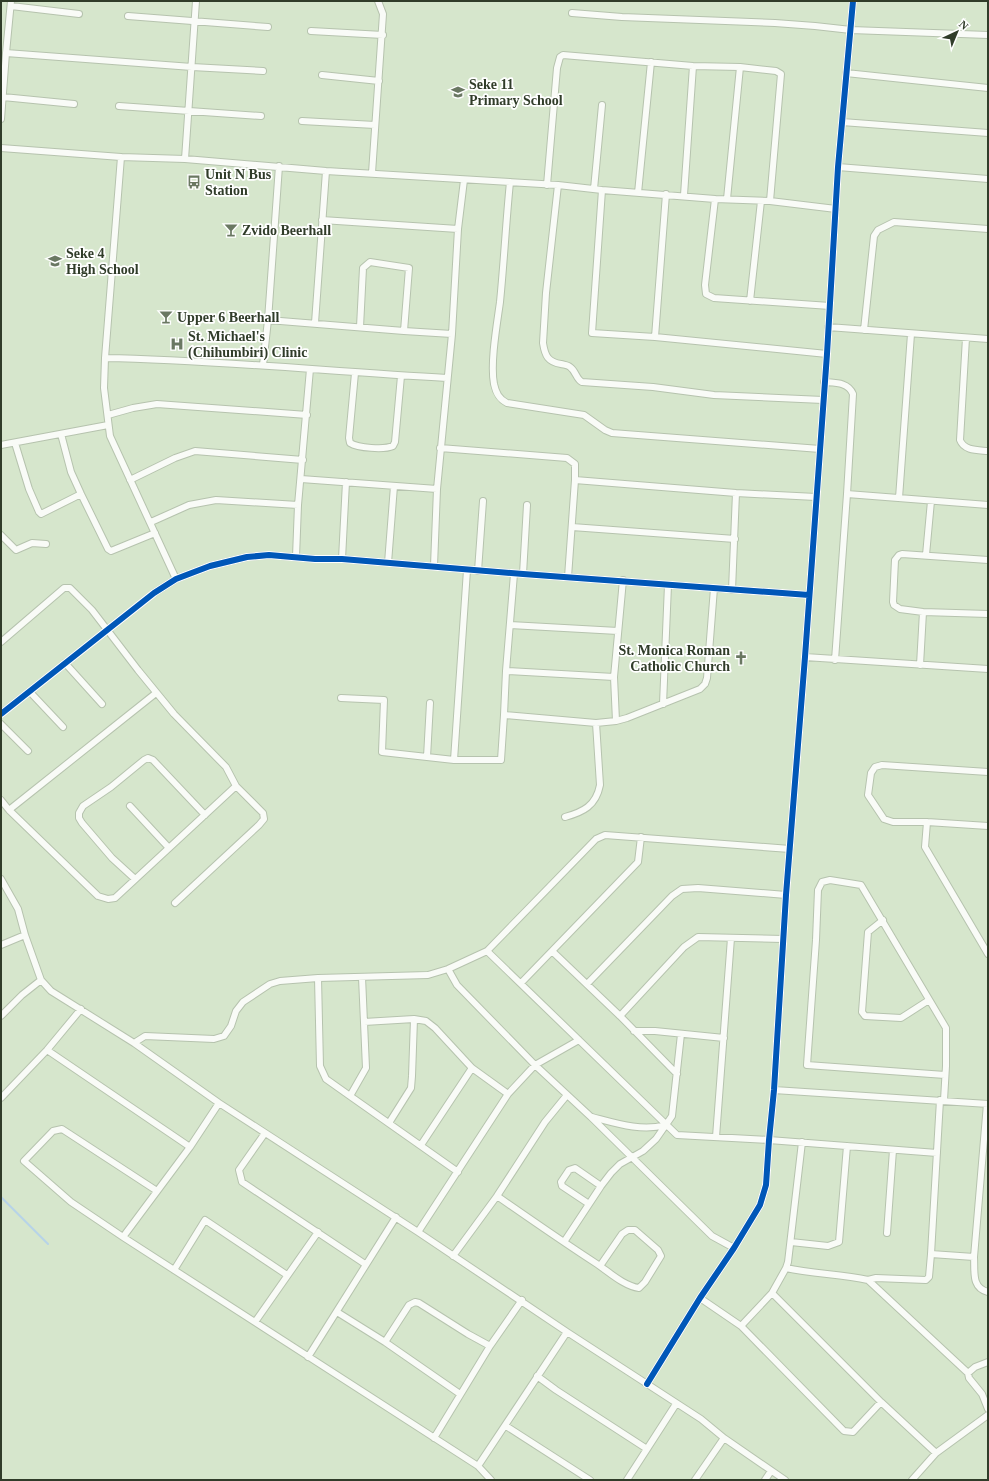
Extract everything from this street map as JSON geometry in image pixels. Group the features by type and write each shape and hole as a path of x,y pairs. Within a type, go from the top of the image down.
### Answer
{"street":[{"path":"185,159 196,1"},
{"path":"372,173 383,35 383,14 378,1"},
{"path":"647,1384 760,1205 766,1185 774,1090 786,895 827,354 838,167 853,1"},
{"path":"1,119 11,4 79,14"},
{"path":"572,13 630,18 789,24 851,30 988,36"},
{"path":"128,16 268,27"},
{"path":"1,24 9,24"},
{"path":"311,31 383,35"},
{"path":"6,53 263,71"},
{"path":"548,185 557,68 560,57 564,56 693,66 740,67 776,71 781,74 770,201"},
{"path":"638,193 651,62"},
{"path":"684,195 693,66"},
{"path":"727,199 740,67"},
{"path":"846,73 988,88"},
{"path":"322,75 379,81"},
{"path":"3,97 74,104"},
{"path":"594,189 602,105"},
{"path":"119,106 262,116"},
{"path":"302,121 375,125"},
{"path":"842,122 988,134"},
{"path":"1,148 185,159 326,171 558,185 638,193 770,201 836,209"},
{"path":"121,156 105,358 104,388 108,424 110,436 176,579"},
{"path":"263,365 268,320 279,166"},
{"path":"838,167 988,179"},
{"path":"315,323 326,171"},
{"path":"434,566 440,448 452,334 458,229 464,180"},
{"path":"510,182 494,353 494,383 497,395 501,400 508,403 584,415 605,430 612,433 820,449"},
{"path":"558,185 546,293 543,343 544,351 549,360 554,363 567,365 582,382 653,387 714,395 823,400"},
{"path":"602,190 592,333 655,337 827,354"},
{"path":"655,337 666,194"},
{"path":"715,198 705,290 706,294 714,298 830,306"},
{"path":"750,301 761,201"},
{"path":"322,220 458,229"},
{"path":"864,330 874,236 878,230 894,222 988,229"},
{"path":"360,327 363,268 370,262 409,268 404,331"},
{"path":"268,320 452,334"},
{"path":"828,327 988,339"},
{"path":"899,498 911,334"},
{"path":"966,338 960,440 968,449 988,451"},
{"path":"105,358 263,365 355,373 447,378"},
{"path":"296,556 298,505 310,369"},
{"path":"355,373 349,438 350,443 366,447 389,448 393,446 395,442 401,376"},
{"path":"824,382 845,385 853,394 834,660"},
{"path":"108,415 133,408 157,404 307,415"},
{"path":"1,445 108,424"},
{"path":"61,434 72,472 81,494 94,524 110,550 111,551 155,533"},
{"path":"15,443 29,489 41,514 81,494"},
{"path":"440,448 567,458 575,464 568,577"},
{"path":"130,480 175,458 195,451 303,460"},
{"path":"301,480 437,489"},
{"path":"575,480 736,493 816,497"},
{"path":"342,559 346,482"},
{"path":"388,563 394,486"},
{"path":"732,590 736,493"},
{"path":"847,494 988,505"},
{"path":"151,522 189,506 216,500 298,505"},
{"path":"926,555 931,501"},
{"path":"478,571 483,502"},
{"path":"522,574 527,505"},
{"path":"572,526 735,539"},
{"path":"1,535 16,550 32,543 46,544"},
{"path":"988,560 926,555 899,555 895,560 893,602 894,605 900,609 923,612 988,614"},
{"path":"1,714 154,593 176,579 210,566 247,557 296,556 315,559 342,559 514,574 623,580 668,585 809,595"},
{"path":"454,760 467,570"},
{"path":"341,698 384,700 382,752 454,760 501,760 506,671 514,574"},
{"path":"616,721 614,677 623,580"},
{"path":"663,704 668,585"},
{"path":"1,642 64,588 68,587 74,590 107,629 156,693 174,714 226,767 236,786 263,813 264,819 259,825 175,903"},
{"path":"504,715 596,723 616,721 700,689 705,684 707,678 714,588"},
{"path":"920,665 923,612"},
{"path":"510,625 618,631"},
{"path":"805,657 988,669"},
{"path":"65,663 102,704"},
{"path":"506,671 614,677"},
{"path":"30,692 63,727"},
{"path":"9,810 156,693"},
{"path":"427,757 430,703"},
{"path":"565,817 581,812 587,808 598,795 600,785 596,723"},
{"path":"1,724 28,752"},
{"path":"135,879 112,858 82,823 79,818 79,813 83,806 111,787 148,758 153,760 205,815"},
{"path":"988,772 882,765 875,767 871,773 868,795 884,819 893,822 927,822 988,826"},
{"path":"1,800 9,810 98,896 108,899 115,898 236,786"},
{"path":"130,806 169,848"},
{"path":"927,822 925,847 988,954"},
{"path":"134,1043 145,1036 214,1039 224,1036 231,1026 236,1012 243,1002 259,990 280,981 362,976 428,975 448,969 488,951 596,839 605,835 790,849"},
{"path":"521,983 553,952 638,862 641,837"},
{"path":"1,879 18,909 25,935 41,980 51,991 134,1043 219,1103 396,1217 453,1256 522,1300 567,1332 701,1419 724,1438 785,1480"},
{"path":"786,1268 804,1272 849,1276 868,1280 876,1278 926,1280 929,1277 937,1152 945,1076 946,1028 861,885 830,880 822,882 818,890 807,1065 945,1076"},
{"path":"587,984 672,896 682,889 698,888 786,895"},
{"path":"883,920 868,932 862,1012 865,1016 901,1018 929,1000"},
{"path":"1,945 25,935"},
{"path":"620,1016 684,947 698,937 783,939"},
{"path":"716,1137 731,938"},
{"path":"488,951 677,1136 802,1142 893,1150 937,1152"},
{"path":"553,952 620,1016 677,1074"},
{"path":"448,969 458,985 535,1065 591,1117 712,1236 734,1248"},
{"path":"350,1096 366,1068 362,976"},
{"path":"318,978 320,1066 326,1079 458,1172"},
{"path":"1,1016 22,995 41,980"},
{"path":"1,1098 47,1050 81,1009"},
{"path":"364,1022 414,1019 426,1021 435,1028 472,1068 508,1094"},
{"path":"389,1123 411,1088 414,1019"},
{"path":"634,1031 656,1031 724,1038"},
{"path":"564,1242 601,1186 620,1164 643,1151 656,1139 672,1116 682,1034"},
{"path":"418,1232 508,1094 535,1065 579,1040"},
{"path":"47,1050 190,1147"},
{"path":"421,1145 472,1068"},
{"path":"774,1090 988,1104 985,1156 974,1257 975,1282 978,1287 988,1292"},
{"path":"453,1256 497,1196 545,1122 567,1095"},
{"path":"123,1237 190,1147 219,1103"},
{"path":"591,1117 621,1124 654,1128 665,1125"},
{"path":"157,1191 69,1132 62,1129 53,1131 24,1161 71,1202 478,1466 492,1480"},
{"path":"265,1133 239,1170 242,1182 365,1264"},
{"path":"740,1326 772,1293 786,1268 791,1242 802,1142"},
{"path":"791,1242 828,1246 839,1242 847,1146"},
{"path":"887,1233 893,1150"},
{"path":"589,1204 562,1186 561,1182 569,1170 575,1168 601,1186"},
{"path":"497,1196 564,1242 600,1266 632,1287 639,1288 645,1282 661,1256 658,1250 635,1230 628,1230 622,1234 600,1266"},
{"path":"308,1357 337,1312 365,1264 396,1217"},
{"path":"174,1270 205,1220 287,1275"},
{"path":"254,1322 318,1232"},
{"path":"930,1254 974,1257"},
{"path":"868,1280 968,1373 969,1378 982,1394 988,1409"},
{"path":"772,1293 881,1402 936,1453"},
{"path":"700,1298 740,1326 844,1431 853,1432 881,1402"},
{"path":"434,1438 490,1346 522,1300"},
{"path":"385,1342 409,1305 415,1302 490,1346"},
{"path":"337,1312 385,1342 460,1394"},
{"path":"478,1466 567,1332"},
{"path":"968,1373 975,1367 988,1362"},
{"path":"537,1376 647,1450"},
{"path":"627,1480 676,1404"},
{"path":"912,1480 936,1453 988,1415"},
{"path":"506,1426 590,1480"},
{"path":"695,1480 724,1438"},
{"path":"765,1480 772,1471"}],"waterway":[{"path":"1,1197 48,1244"}],"cycle path":[{"path":"647,1384 760,1205 766,1185 774,1090 786,895 827,354 838,167 853,1"},
{"path":"1,714 154,593 176,579 210,566 247,557 269,555 315,559 342,559 809,595"}],"place":[{"name":"Seke 11 Primary School","path":"458,92"},
{"name":"Unit N Bus Station","path":"194,182"},
{"name":"Zvido Beerhall","path":"231,230"},
{"name":"Seke 4 High School","path":"55,261"},
{"name":"Upper 6 Beerhall","path":"166,317"},
{"name":"St. Michael's (Chihumbiri) Clinic","path":"177,344"},
{"name":"St. Monica Roman Catholic Church","path":"741,658"}]}
